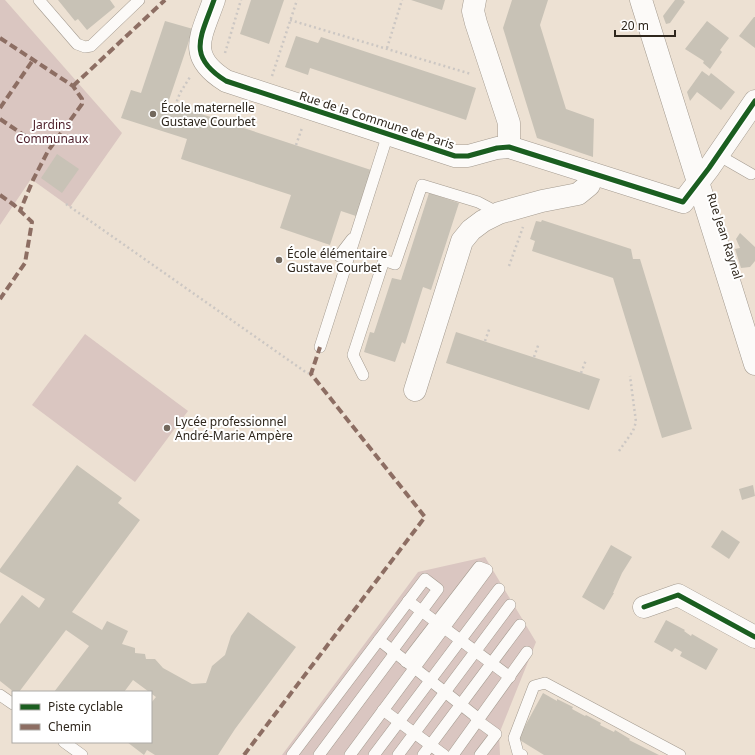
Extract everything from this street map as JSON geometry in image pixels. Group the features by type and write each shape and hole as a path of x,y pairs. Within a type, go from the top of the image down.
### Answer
{"street":[{"name":"Rue de la Commune de Paris","path":"214,0 203,31 199,50 205,64 214,74 226,82 455,156 468,156 497,148 509,147 682,202 697,183"},
{"path":"475,0 473,11 509,123 509,147"},
{"name":"Rue Jean Raynal","path":"640,0 755,364"},
{"path":"697,183 755,101"},
{"path":"415,390 462,241 471,230 483,221 498,213 542,201 578,194 589,185 593,174"},
{"path":"644,607 678,596 755,637"}],"lane":[{"path":"39,0 77,44 85,47 91,46 139,0"},
{"path":"320,347 388,134"},
{"path":"718,155 754,173"},
{"path":"363,375 353,356 384,260 395,264 422,185 478,202 498,213"},
{"path":"339,256 357,231"},
{"path":"354,753 384,710 410,665 440,625 479,567 487,570 440,625"},
{"path":"292,755 425,579 438,589 319,755"},
{"path":"374,755 499,589"},
{"path":"408,601 510,676"},
{"path":"398,755 510,605"},
{"path":"423,755 520,625"},
{"path":"379,640 461,704 474,715 478,721 496,734 480,755"},
{"path":"453,755 528,652"},
{"path":"522,755 518,753 514,738 534,686 545,683 680,755"},
{"path":"0,694 12,703"},
{"path":"384,710 444,755"},
{"path":"65,743 82,755"}],"path":[{"path":"266,95 297,0"},
{"path":"387,48 402,0"},
{"path":"290,20 478,76 493,73"},
{"path":"66,204 307,373 311,374"},
{"path":"509,266 527,218 524,206"},
{"path":"485,341 490,327"},
{"path":"534,358 539,343"},
{"path":"581,373 586,360"},
{"path":"619,451 633,431 636,422 630,376"}],"green space":[{"name":"Jardins Communaux","path":"0,0 5,0 122,133 70,207 31,179 0,225"},
{"path":"85,334 188,411 135,482 32,405"},
{"path":"485,557 536,642 499,734 500,755 282,755 418,572"}],"building":[{"path":"58,0 110,0 115,7 87,30 78,19 75,21"},
{"path":"251,0 284,0 269,44 240,34"},
{"path":"411,0 445,0 442,10"},
{"path":"512,0 548,0 540,25 566,109 594,119 593,157 537,138 503,28"},
{"path":"675,0 683,0 685,2 670,23 666,24 663,16"},
{"path":"755,17 755,48 739,36"},
{"path":"165,21 193,29 168,103 371,170 356,216 341,211 330,245 280,228 291,195 181,159 187,139 121,118 131,90 141,93"},
{"path":"707,21 729,38 720,50 722,52 710,69 703,63 704,61 685,49"},
{"path":"296,36 318,43 321,37 476,88 466,120 310,68 308,75 285,67"},
{"path":"702,71 709,76 711,73 735,92 721,110 697,92 690,101 687,92"},
{"path":"57,154 79,169 62,193 41,178"},
{"path":"429,193 459,203 431,290 423,287 405,344 402,342 395,362 364,352 370,332 374,333 392,278 401,280"},
{"path":"542,220 631,249 633,259 640,259 692,429 662,438 613,278 532,251 535,241 530,239 536,221 541,222"},
{"path":"740,233 755,247 755,261 750,267 741,268 735,249 740,248 736,239"},
{"path":"456,332 600,379 589,410 446,363"},
{"path":"77,465 122,498 118,503 140,520 72,612 102,630 107,621 128,631 122,644 135,648 135,653 145,654 146,659 155,659 163,668 192,684 206,683 212,666 225,655 231,636 248,612 296,647 235,729 218,755 155,755 147,750 144,755 128,743 152,743 152,702 156,697 152,694 152,691 148,691 133,680 125,691 55,691 89,646 66,630 20,691 13,691 0,681 0,624 22,595 39,608 45,599 0,572 0,569"},
{"path":"753,485 755,496 742,500 739,489"},
{"path":"722,530 740,542 729,559 711,547"},
{"path":"611,545 632,557 622,573 614,593 604,610 582,597"},
{"path":"666,620 685,630 684,631 691,636 692,634 718,649 706,670 680,656 682,652 675,648 672,652 654,642"},
{"path":"543,693 557,701 557,699 573,707 572,709 601,723 600,725 614,732 615,730 630,739 629,740 659,755 544,755 518,739"}],"marked path":[{"path":"73,86 165,0"},
{"path":"0,38 73,86 82,99 82,104 48,151 33,180 20,211"},
{"path":"0,108 33,60"},
{"path":"0,119 37,144"},
{"path":"0,195 14,205 32,222 25,263 0,299"},
{"path":"244,755 425,517 311,374 320,347"}],"cycle path":[{"path":"214,0 202,35 200,45 201,54 205,63 213,72 226,81 455,156 468,156 497,148 509,147 683,202 709,168 755,101"},
{"path":"644,607 678,595 755,637"}],"place":[{"name":"École maternelle Gustave Courbet","path":"153,114"},
{"name":"École élémentaire Gustave Courbet","path":"279,260"},
{"name":"Lycée professionnel André-Marie Ampère","path":"167,428"}]}
